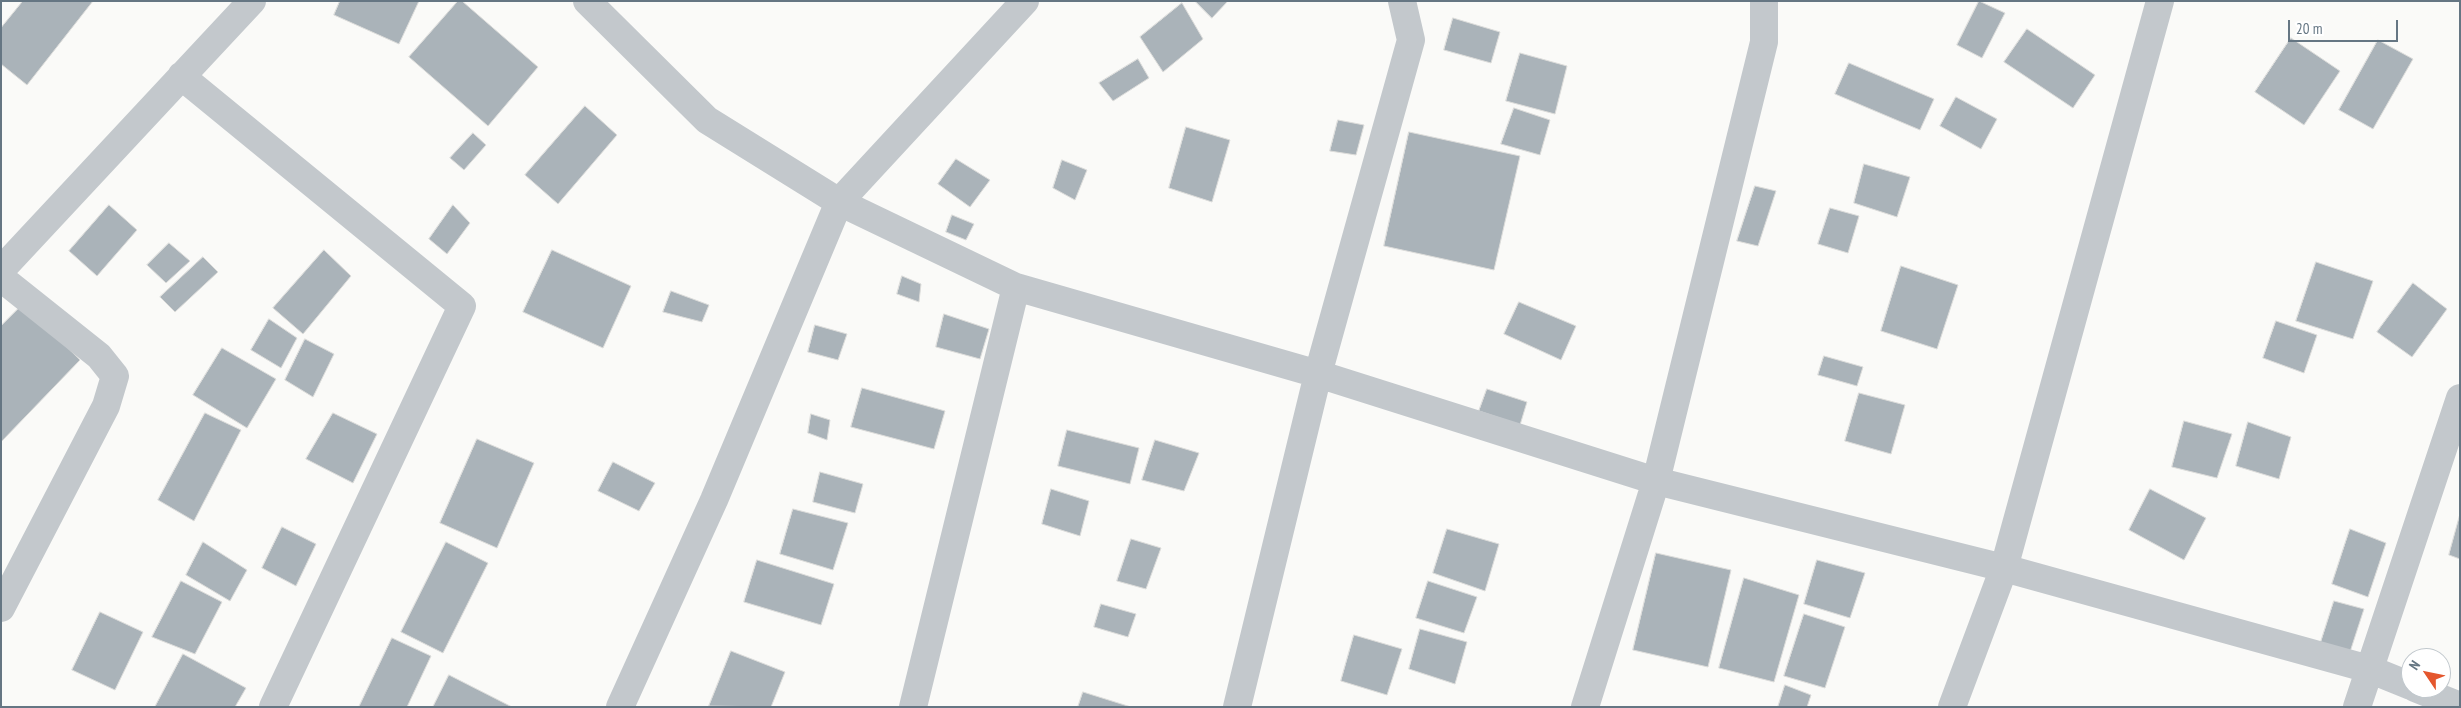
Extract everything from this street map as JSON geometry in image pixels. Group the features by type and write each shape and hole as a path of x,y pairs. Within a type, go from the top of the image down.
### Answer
{"street":[{"path":"1,270 252,1"},
{"path":"587,1 706,120 839,202 1016,288 1318,374 1656,481 2004,568 2369,669 2401,682"},
{"path":"620,707 714,500 839,202 1025,1"},
{"path":"1237,707 1318,374 1411,40 1402,1"},
{"path":"1585,707 1656,481 1764,42 1764,1"},
{"path":"1952,707 2004,568 2160,1"},
{"path":"181,76 462,306 273,707"},
{"path":"1,278 100,356 115,376 106,406 1,608"},
{"path":"913,707 1016,288"},
{"path":"2357,707 2460,398"},
{"path":"2440,698 2460,706"}],"building":[{"path":"23,1 93,1 27,85 1,64 1,28"},
{"path":"340,1 419,1 399,44 334,15"},
{"path":"458,1 462,1 538,67 488,126 409,57"},
{"path":"1195,1 1228,1 1212,18"},
{"path":"1979,1 2005,13 1982,58 1957,45"},
{"path":"1182,3 1203,39 1163,72 1140,37"},
{"path":"1453,18 1500,32 1491,63 1444,50"},
{"path":"2027,29 2095,75 2073,108 2004,62"},
{"path":"2291,38 2340,71 2304,125 2255,92"},
{"path":"2378,40 2413,59 2373,129 2339,110"},
{"path":"1520,53 1567,66 1555,114 1506,101"},
{"path":"1138,59 1149,78 1113,101 1099,83"},
{"path":"1849,63 1934,99 1920,130 1835,94"},
{"path":"1956,97 1997,119 1981,149 1940,126"},
{"path":"585,106 617,135 558,204 525,175"},
{"path":"1514,108 1550,120 1540,155 1501,144"},
{"path":"1338,120 1364,125 1356,155 1330,151"},
{"path":"1186,127 1230,140 1212,202 1169,188"},
{"path":"1409,132 1520,156 1494,270 1384,246"},
{"path":"473,133 486,145 464,170 450,158"},
{"path":"956,159 990,180 970,207 938,184"},
{"path":"1062,160 1087,170 1075,200 1053,188"},
{"path":"1864,164 1910,177 1897,217 1854,203"},
{"path":"1755,186 1776,191 1758,246 1737,241"},
{"path":"109,205 137,230 97,276 69,251"},
{"path":"453,205 470,223 447,254 429,239"},
{"path":"1830,208 1859,216 1848,253 1818,244"},
{"path":"952,215 974,224 966,240 946,232"},
{"path":"169,243 190,261 166,283 147,265"},
{"path":"324,250 351,276 303,334 273,308"},
{"path":"552,250 631,286 603,348 523,312"},
{"path":"203,257 218,272 175,312 160,297"},
{"path":"2316,262 2373,281 2353,339 2296,321"},
{"path":"1901,266 1958,285 1937,349 1881,331"},
{"path":"902,276 921,284 919,302 897,294"},
{"path":"2413,283 2447,309 2412,357 2377,332"},
{"path":"671,291 709,305 702,322 663,312"},
{"path":"1519,302 1576,326 1561,360 1504,334"},
{"path":"23,304 80,360 1,442 1,326"},
{"path":"944,314 989,329 980,359 936,347"},
{"path":"269,319 297,338 281,368 251,350"},
{"path":"2276,321 2317,335 2304,373 2263,358"},
{"path":"815,325 847,334 838,360 808,352"},
{"path":"305,339 334,354 313,397 285,380"},
{"path":"222,348 276,379 247,428 193,395"},
{"path":"1824,356 1863,367 1857,386 1818,375"},
{"path":"862,388 945,411 934,449 851,427"},
{"path":"1487,389 1527,402 1520,425 1479,411"},
{"path":"1859,393 1905,405 1891,454 1845,441"},
{"path":"205,413 241,430 194,521 158,500"},
{"path":"333,413 377,434 353,483 306,459"},
{"path":"811,414 830,420 827,440 808,433"},
{"path":"2184,421 2232,434 2217,478 2172,467"},
{"path":"2248,422 2291,437 2279,479 2236,466"},
{"path":"1067,430 1139,448 1130,484 1058,466"},
{"path":"477,439 534,463 497,548 440,523"},
{"path":"1155,440 1199,453 1184,491 1142,480"},
{"path":"613,462 655,483 639,511 598,491"},
{"path":"820,472 863,484 855,513 813,502"},
{"path":"1051,489 1089,501 1080,536 1042,524"},
{"path":"2150,489 2206,518 2184,560 2129,530"},
{"path":"793,509 848,523 833,570 780,554"},
{"path":"2460,514 2460,559 2449,555"},
{"path":"282,527 316,544 296,586 262,568"},
{"path":"1447,529 1499,544 1485,591 1433,573"},
{"path":"2350,529 2386,543 2368,597 2332,584"},
{"path":"1131,539 1161,548 1146,589 1117,581"},
{"path":"203,542 247,570 230,601 186,575"},
{"path":"446,542 488,563 443,653 401,632"},
{"path":"1656,553 1731,570 1708,667 1633,650"},
{"path":"757,560 834,584 821,625 744,602"},
{"path":"1817,560 1865,573 1850,618 1804,604"},
{"path":"1744,578 1799,595 1774,682 1719,668"},
{"path":"181,581 222,602 195,654 152,637"},
{"path":"1428,581 1477,597 1464,633 1416,618"},
{"path":"2334,601 2364,609 2349,655 2319,648"},
{"path":"1101,604 1136,614 1128,637 1094,627"},
{"path":"100,612 143,632 115,690 72,670"},
{"path":"1804,614 1845,627 1825,688 1784,676"},
{"path":"1420,629 1467,642 1455,684 1409,669"},
{"path":"1354,635 1402,649 1387,695 1341,681"},
{"path":"392,638 431,656 407,707 359,707"},
{"path":"731,651 785,672 771,707 709,706"},
{"path":"183,654 246,688 235,707 155,707"},
{"path":"449,675 512,707 433,707"},
{"path":"1785,685 1811,695 1807,707 1778,707"},
{"path":"1083,692 1131,707 1078,707"}]}
